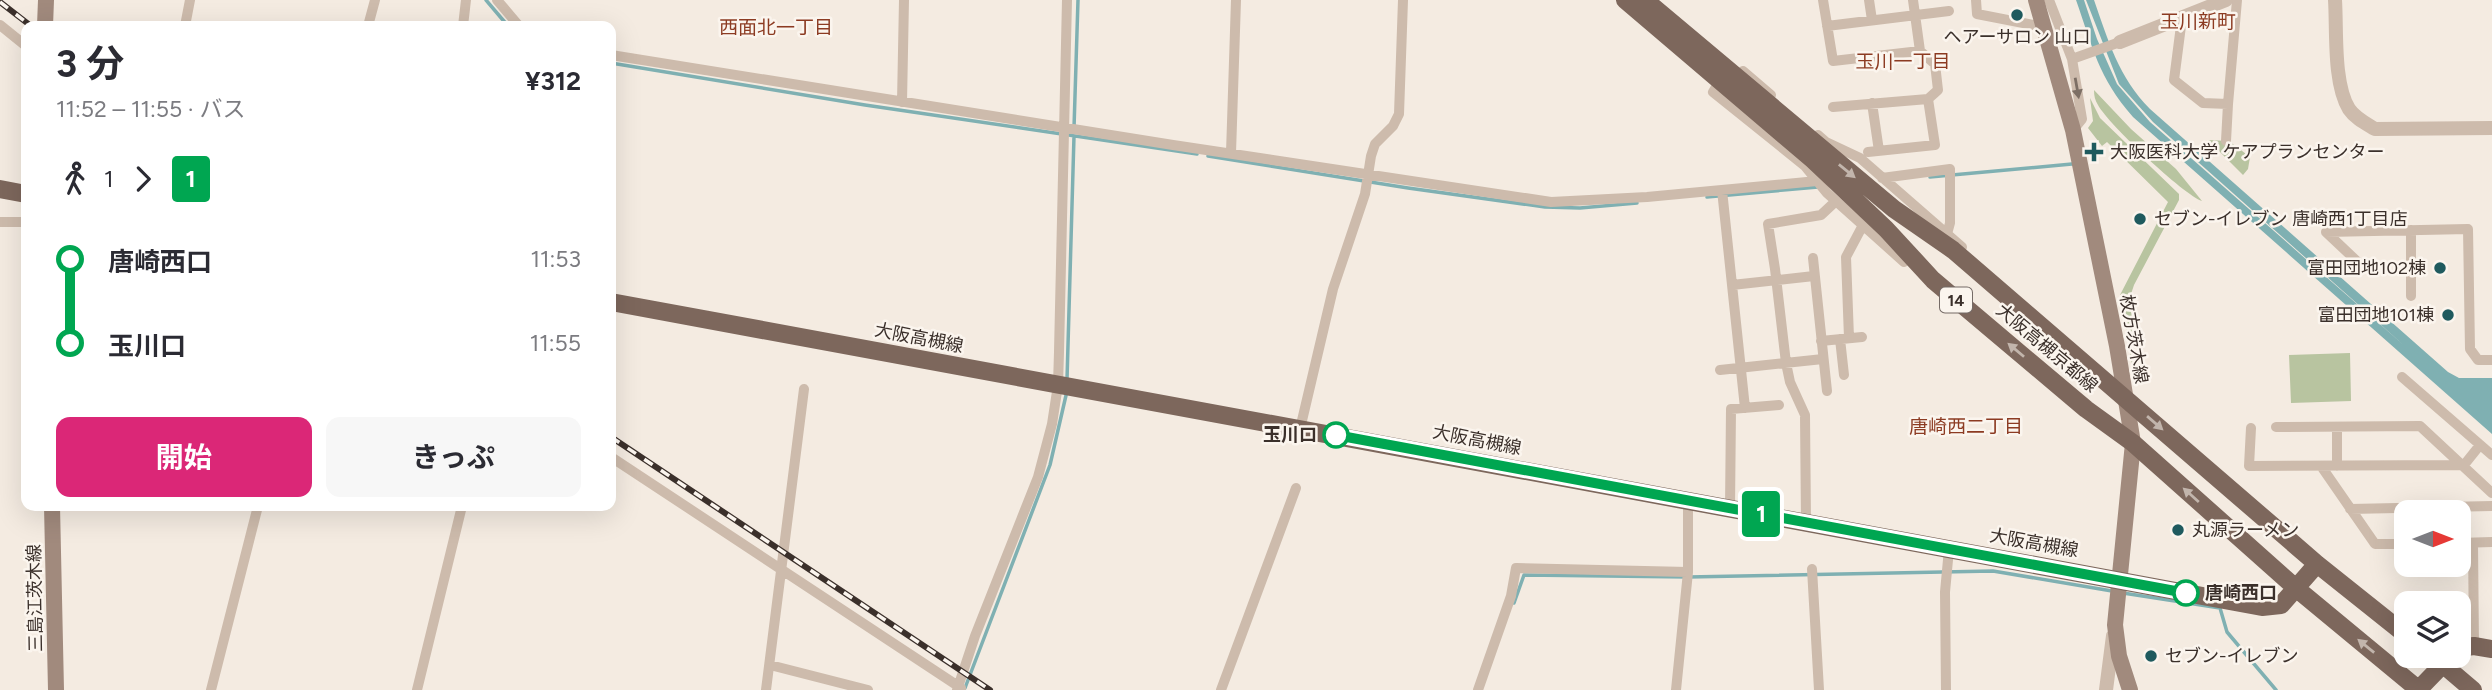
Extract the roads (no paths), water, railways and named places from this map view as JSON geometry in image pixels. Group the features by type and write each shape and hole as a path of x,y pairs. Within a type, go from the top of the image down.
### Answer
{"main road":[{"path":"46,0 46,21"},
{"name":"大阪高槻京都線","path":"1625,0 1813,160 1886,229 1933,280 2086,409 2133,443 2297,589 2419,690"},
{"name":"大阪高槻京都線","path":"1645,0 1894,209 1953,250 2317,564 2394,625"},
{"name":"枚方茨木線","path":"2036,0 2073,130 2117,346 2133,443 2115,625 2119,687"},
{"path":"0,189 21,193"},
{"name":"大阪高槻線","path":"616,303 2262,607 2281,605 2317,564"},
{"name":"三島江茨木線","path":"52,511 55,690"},
{"path":"2419,690 2435,668"},
{"path":"2451,668 2473,690"}],"street":[{"path":"186,21 190,0"},
{"path":"369,21 375,0"},
{"path":"464,21 466,0"},
{"path":"497,0 515,21"},
{"path":"902,102 904,0"},
{"path":"616,460 959,689 975,636 1038,477 1052,424 1058,385 1067,0"},
{"path":"1231,153 1237,0"},
{"path":"1300,429 1333,289 1364,194 1375,144 1393,126 1399,114 1403,0"},
{"path":"1823,0 1833,61 1920,51"},
{"path":"1869,0 1872,20"},
{"path":"1833,107 1928,99 1938,90 1935,64 1920,51 1913,0"},
{"path":"1976,0 1977,14 2044,27"},
{"path":"2049,0 2077,57 2082,119 2073,130"},
{"path":"2077,57 2226,0"},
{"path":"2226,141 2237,0"},
{"path":"2335,0 2342,92 2349,109 2359,119 2375,129 2492,128"},
{"path":"1827,26 1949,11"},
{"path":"2182,18 2174,80 2203,103 2228,104"},
{"path":"0,25 21,42"},
{"path":"616,56 1551,202 1817,181"},
{"path":"1731,68 1734,64 1826,142 1860,158 1966,251 1993,284"},
{"path":"1716,88 1713,92 1805,166 1836,201 1905,262"},
{"path":"1872,103 1874,152 1935,145 1928,99"},
{"path":"1882,178 1950,169 1950,223 1947,234"},
{"path":"1722,190 1745,408"},
{"path":"1806,522 1805,415 1790,382 1786,363 1768,225 1821,215 1836,201"},
{"path":"0,222 21,222"},
{"path":"1844,375 1846,257 1863,225"},
{"path":"2312,232 2468,229 2470,349 2478,360 2492,359"},
{"path":"2411,230 2411,296"},
{"path":"2326,232 2363,267"},
{"path":"1813,258 1827,391"},
{"path":"1732,285 1815,276"},
{"path":"1821,341 1863,337"},
{"path":"1720,370 1823,359"},
{"path":"2402,377 2492,455"},
{"path":"766,690 804,389"},
{"path":"1730,508 1731,409 1779,405"},
{"path":"2276,427 2420,426 2492,494"},
{"path":"2337,427 2337,466"},
{"path":"2251,428 2249,466 2464,465 2480,445"},
{"path":"2321,466 2375,544 2394,544"},
{"path":"1221,690 1296,488"},
{"path":"1676,690 1688,572 1688,500"},
{"path":"2350,509 2492,506"},
{"path":"211,690 257,511"},
{"path":"417,690 461,511"},
{"path":"2475,648 2473,543 2492,542"},
{"path":"1946,690 1945,592 1949,549"},
{"path":"1478,690 1511,596 1516,568 1688,572"},
{"path":"1812,569 1819,690"},
{"path":"770,665 868,690"}],"water":[{"path":"2076,0 2084,0 2097,39 2117,84 2150,122 2407,348 2153,122 2119,84 2086,0 2094,0 2122,71 2150,109 2448,372 2459,378 2492,378 2492,434 2133,117 2104,75"}],"waterway":[{"path":"486,0 504,21"},
{"path":"1074,128 1078,0"},
{"path":"616,64 865,105 1197,154"},
{"path":"1067,380 1074,136"},
{"path":"1208,156 1545,207 1580,208 1637,203"},
{"path":"1930,177 2072,164"},
{"path":"1707,197 1818,187"},
{"path":"965,688 1050,465 1067,391"},
{"path":"1514,603 1524,575 1688,577 1993,571 2112,591"},
{"path":"2123,593 2220,608 2227,632 2276,690"}],"railway":[{"path":"0,2 25,21"},
{"path":"616,440 990,690"}],"place":[{"name":"ヘアーサロン 山口","path":"2017,15"},
{"name":"大阪医科大学 ケアプランセンター","path":"2094,152"},
{"name":"セブン-イレブン 唐崎西1丁目店","path":"2140,219"},
{"name":"富田団地102棟","path":"2440,268"},
{"name":"富田団地101棟","path":"2448,315"},
{"name":"玉川口","path":"1336,435"},
{"name":"丸源ラーメン","path":"2178,530"},
{"name":"唐崎西口","path":"2186,593"},
{"name":"セブン-イレブン","path":"2151,656"}],"district":[{"name":"玉川新町","path":"2198,21"},
{"name":"西面北一丁目","path":"776,27"},
{"name":"玉川一丁目","path":"1903,61"},
{"name":"唐崎西二丁目","path":"1966,426"}]}
